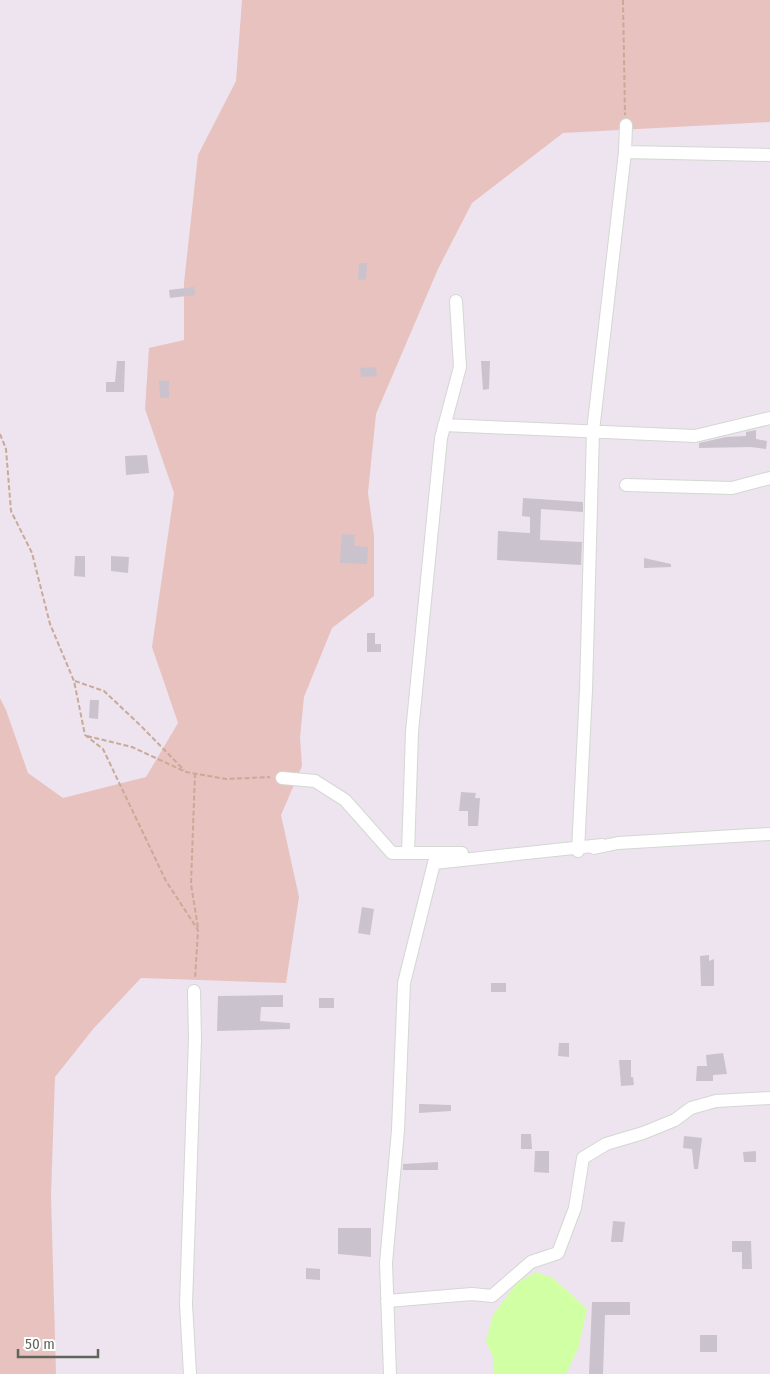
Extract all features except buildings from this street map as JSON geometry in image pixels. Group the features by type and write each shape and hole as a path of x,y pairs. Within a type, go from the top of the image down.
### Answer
{"street":[{"path":"578,851 586,690 592,431 625,152 626,125"},
{"path":"625,152 770,155"},
{"path":"408,853 412,732 441,438 460,367 456,301"},
{"path":"444,425 695,436 770,418"},
{"path":"626,485 732,488 770,478"},
{"path":"282,778 315,782 345,800 392,853 570,853 618,843 770,834"},
{"path":"390,1374 386,1263 398,1130 404,983 434,863 602,844"},
{"path":"190,1374 186,1304 195,1039 194,991"},
{"path":"387,1302 472,1294 492,1296 531,1262 558,1254 575,1208 583,1158 606,1144 643,1133 675,1120 691,1108 716,1101 770,1098"}],"path":[{"path":"623,0 626,125"},
{"path":"0,434 6,449 11,511 32,553 50,624 74,681 85,735 103,749 166,881 198,930"},
{"path":"74,681 104,691 186,772"},
{"path":"85,735 132,747 186,772 226,779 282,778"},
{"path":"194,991 198,930 191,884 196,773"}],"shaded area":[{"path":"242,0 770,0 770,122 563,133 472,203 438,269 376,414 368,493 374,536 374,596 332,628 304,697 300,738 302,766 281,815 299,897 286,983 141,978 94,1028 55,1077 51,1195 56,1374 0,1374 0,698 28,773 63,798 146,777 178,723 152,647 174,493 145,409 149,348 184,340 184,283 198,155 236,81"},
{"path":"536,1272 553,1278 587,1309 578,1349 566,1374 493,1374 494,1360 486,1341 493,1315 517,1283"}]}
